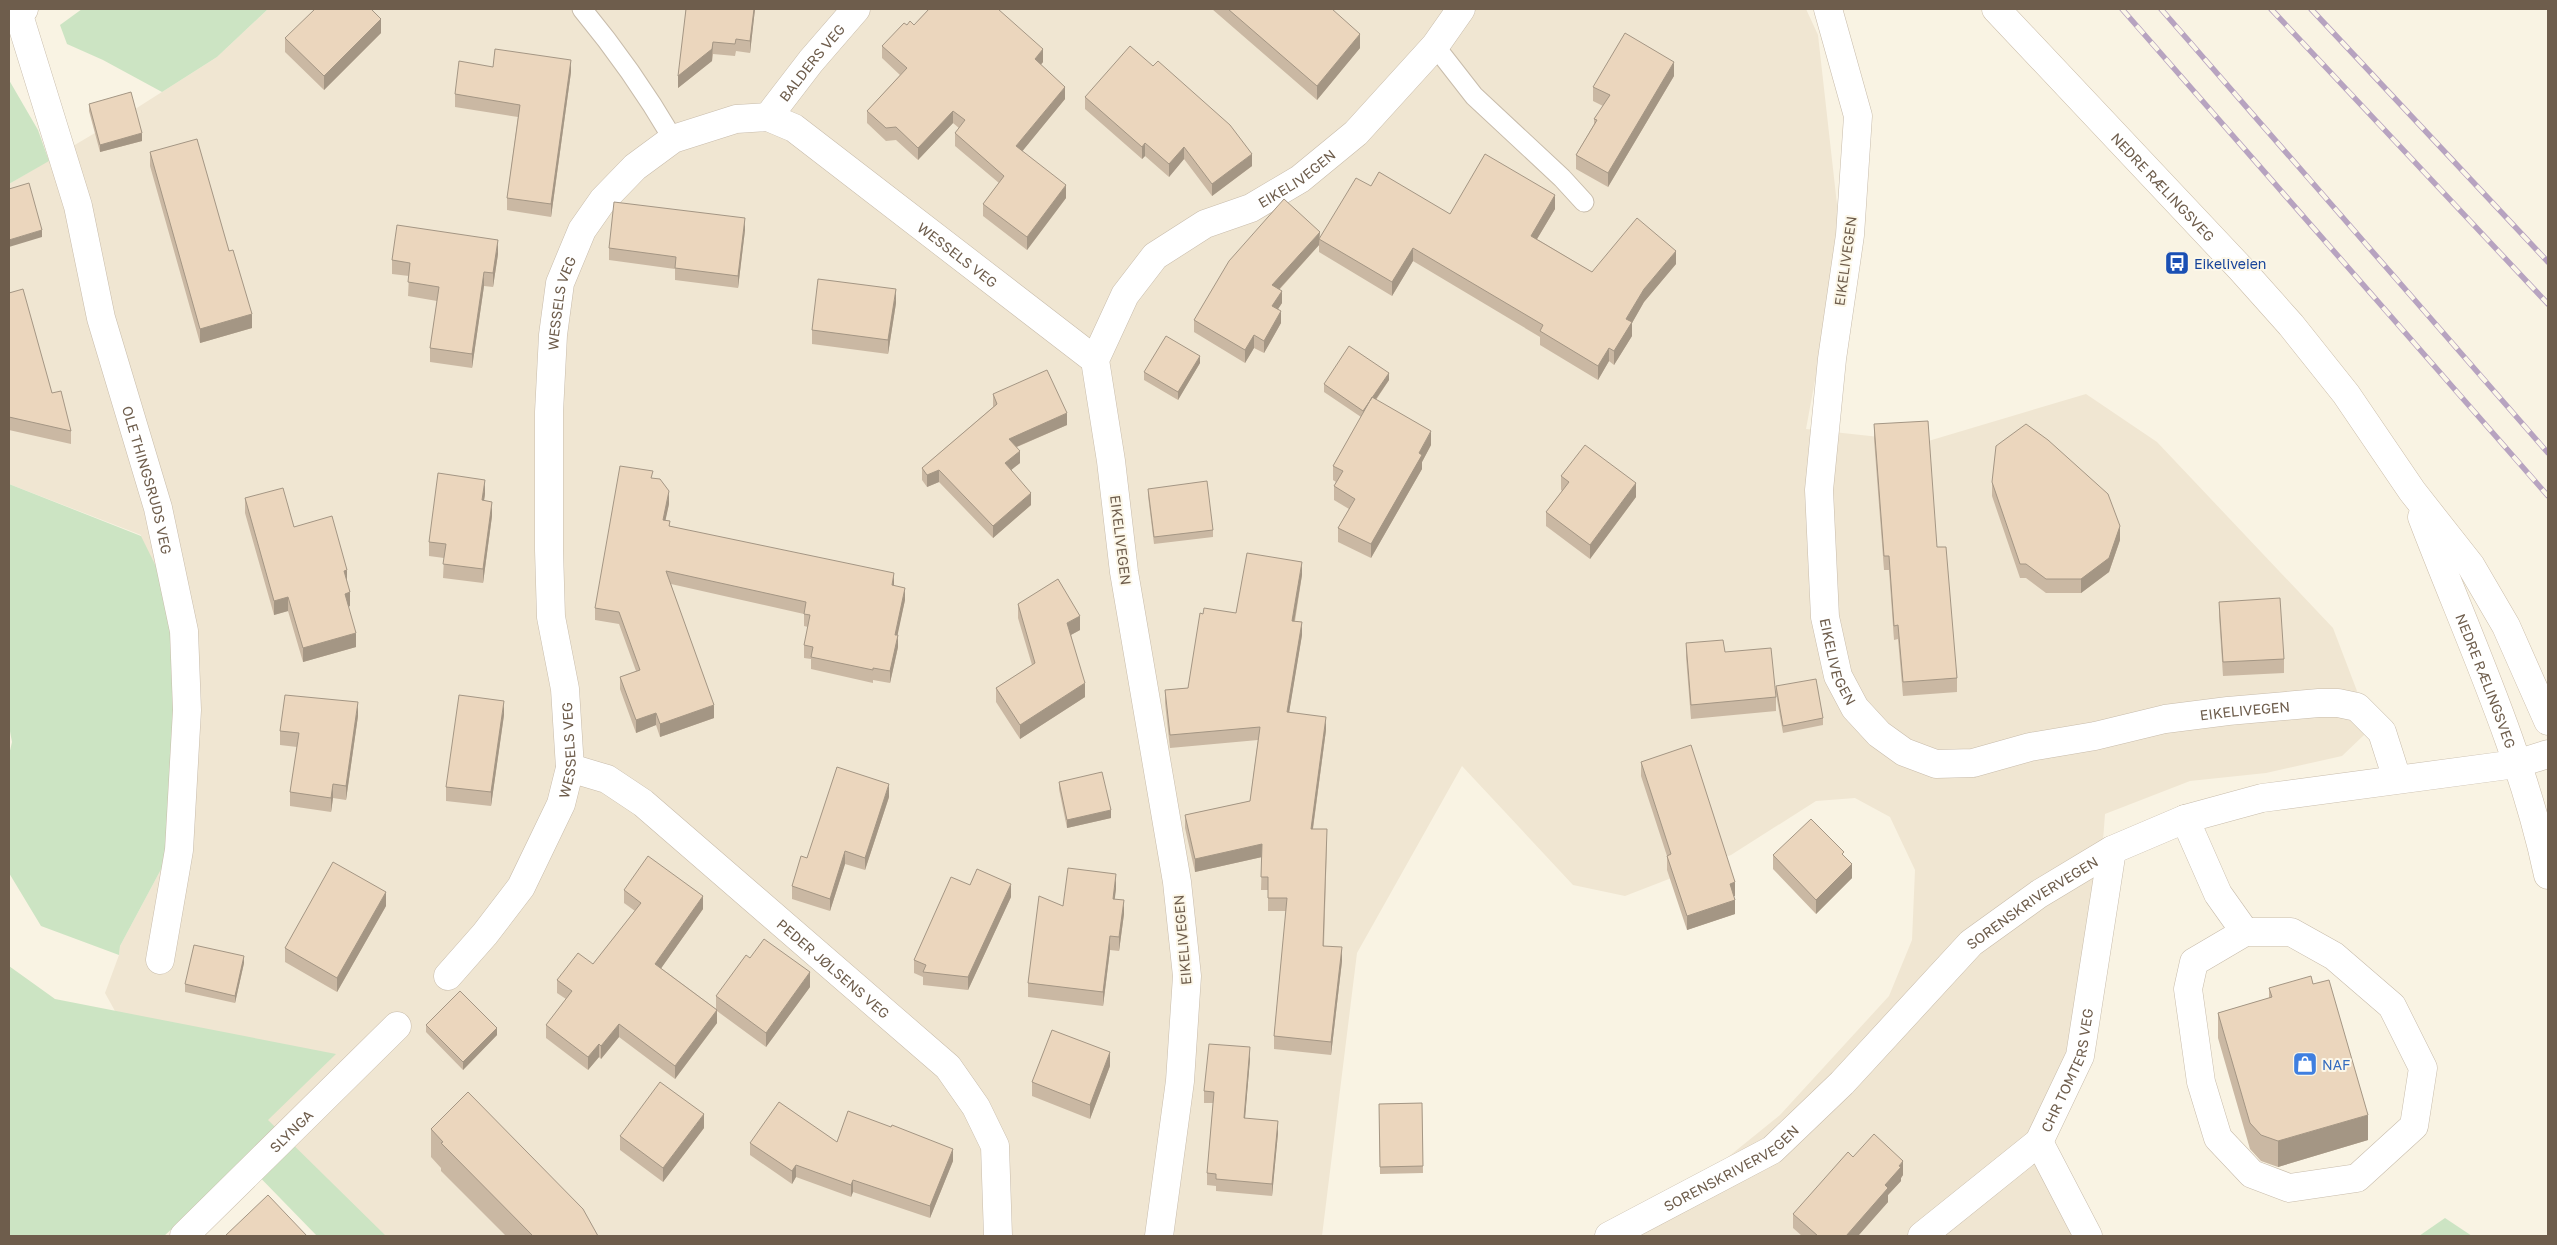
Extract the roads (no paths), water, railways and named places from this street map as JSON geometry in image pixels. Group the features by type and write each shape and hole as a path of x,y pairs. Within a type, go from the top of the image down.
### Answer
{"street":[{"name":"BALDERS VEG","path":"768,117 810,60 856,9"},
{"name":"EIKELIVEGEN","path":"1159,1236 1180,1081 1187,976 1176,882 1126,581 1111,462 1095,360 1125,295 1155,256 1205,224 1250,208 1300,179 1356,133 1435,46 1461,9"},
{"name":"EIKELIVEGEN","path":"1828,9 1858,116 1850,235 1832,359 1819,490 1825,617 1838,676 1855,708 1879,734 1904,752 1936,764 1973,763 2030,747 2095,736 2165,719 2319,702 2338,703 2357,708 2382,732 2397,779"},
{"name":"NEDRE RÆLINGSVEG","path":"1996,9 2291,325 2346,394 2412,491 2471,566 2506,626 2548,720"},
{"name":"OLE THINGSRUDS VEG","path":"17,12 78,206 101,318 158,508 184,631 187,710 180,841 160,960"},
{"name":"WESSELS VEG","path":"448,976 485,934 521,887 561,804 570,768 565,688 551,617 549,412 553,335 560,283 582,230 603,200 634,167 673,139 736,119 768,117 794,128 823,148 1095,360"},
{"name":"NEDRE RÆLINGSVEG","path":"2412,491 2486,676 2534,820 2548,876"},
{"name":"SORENSKRIVERVEGEN","path":"1609,1236 1772,1150 1842,1083 1971,943 2039,894 2112,850 2185,819 2262,798 2516,764 2548,754"},
{"name":"PEDER JØLSENS VEG","path":"570,768 607,778 643,803 948,1067 976,1107 995,1146 998,1236"},
{"path":"2185,819 2218,894 2245,932"},
{"name":"CHR TOMTERS VEG","path":"1922,1236 2038,1142 2080,1056 2112,850"},
{"path":"2245,932 2291,932 2334,956 2392,1006 2423,1068 2414,1126 2357,1178 2290,1188 2252,1174 2218,1138 2201,1082 2188,989 2194,962 2245,932"},
{"name":"SLYNGA","path":"184,1236 398,1026"},
{"path":"2038,1142 2088,1236"}],"lane":[{"path":"582,9 609,42 653,105 673,139"},
{"path":"1435,46 1474,96 1562,178 1584,202"}],"railway":[{"path":"2122,9 2548,496"},
{"path":"2161,9 2548,453"},
{"path":"2271,9 2548,304"},
{"path":"2311,9 2548,262"}],"place":[{"name":"Eikeliveien","path":"2177,263"},
{"name":"NAF","path":"2305,1064"}]}
